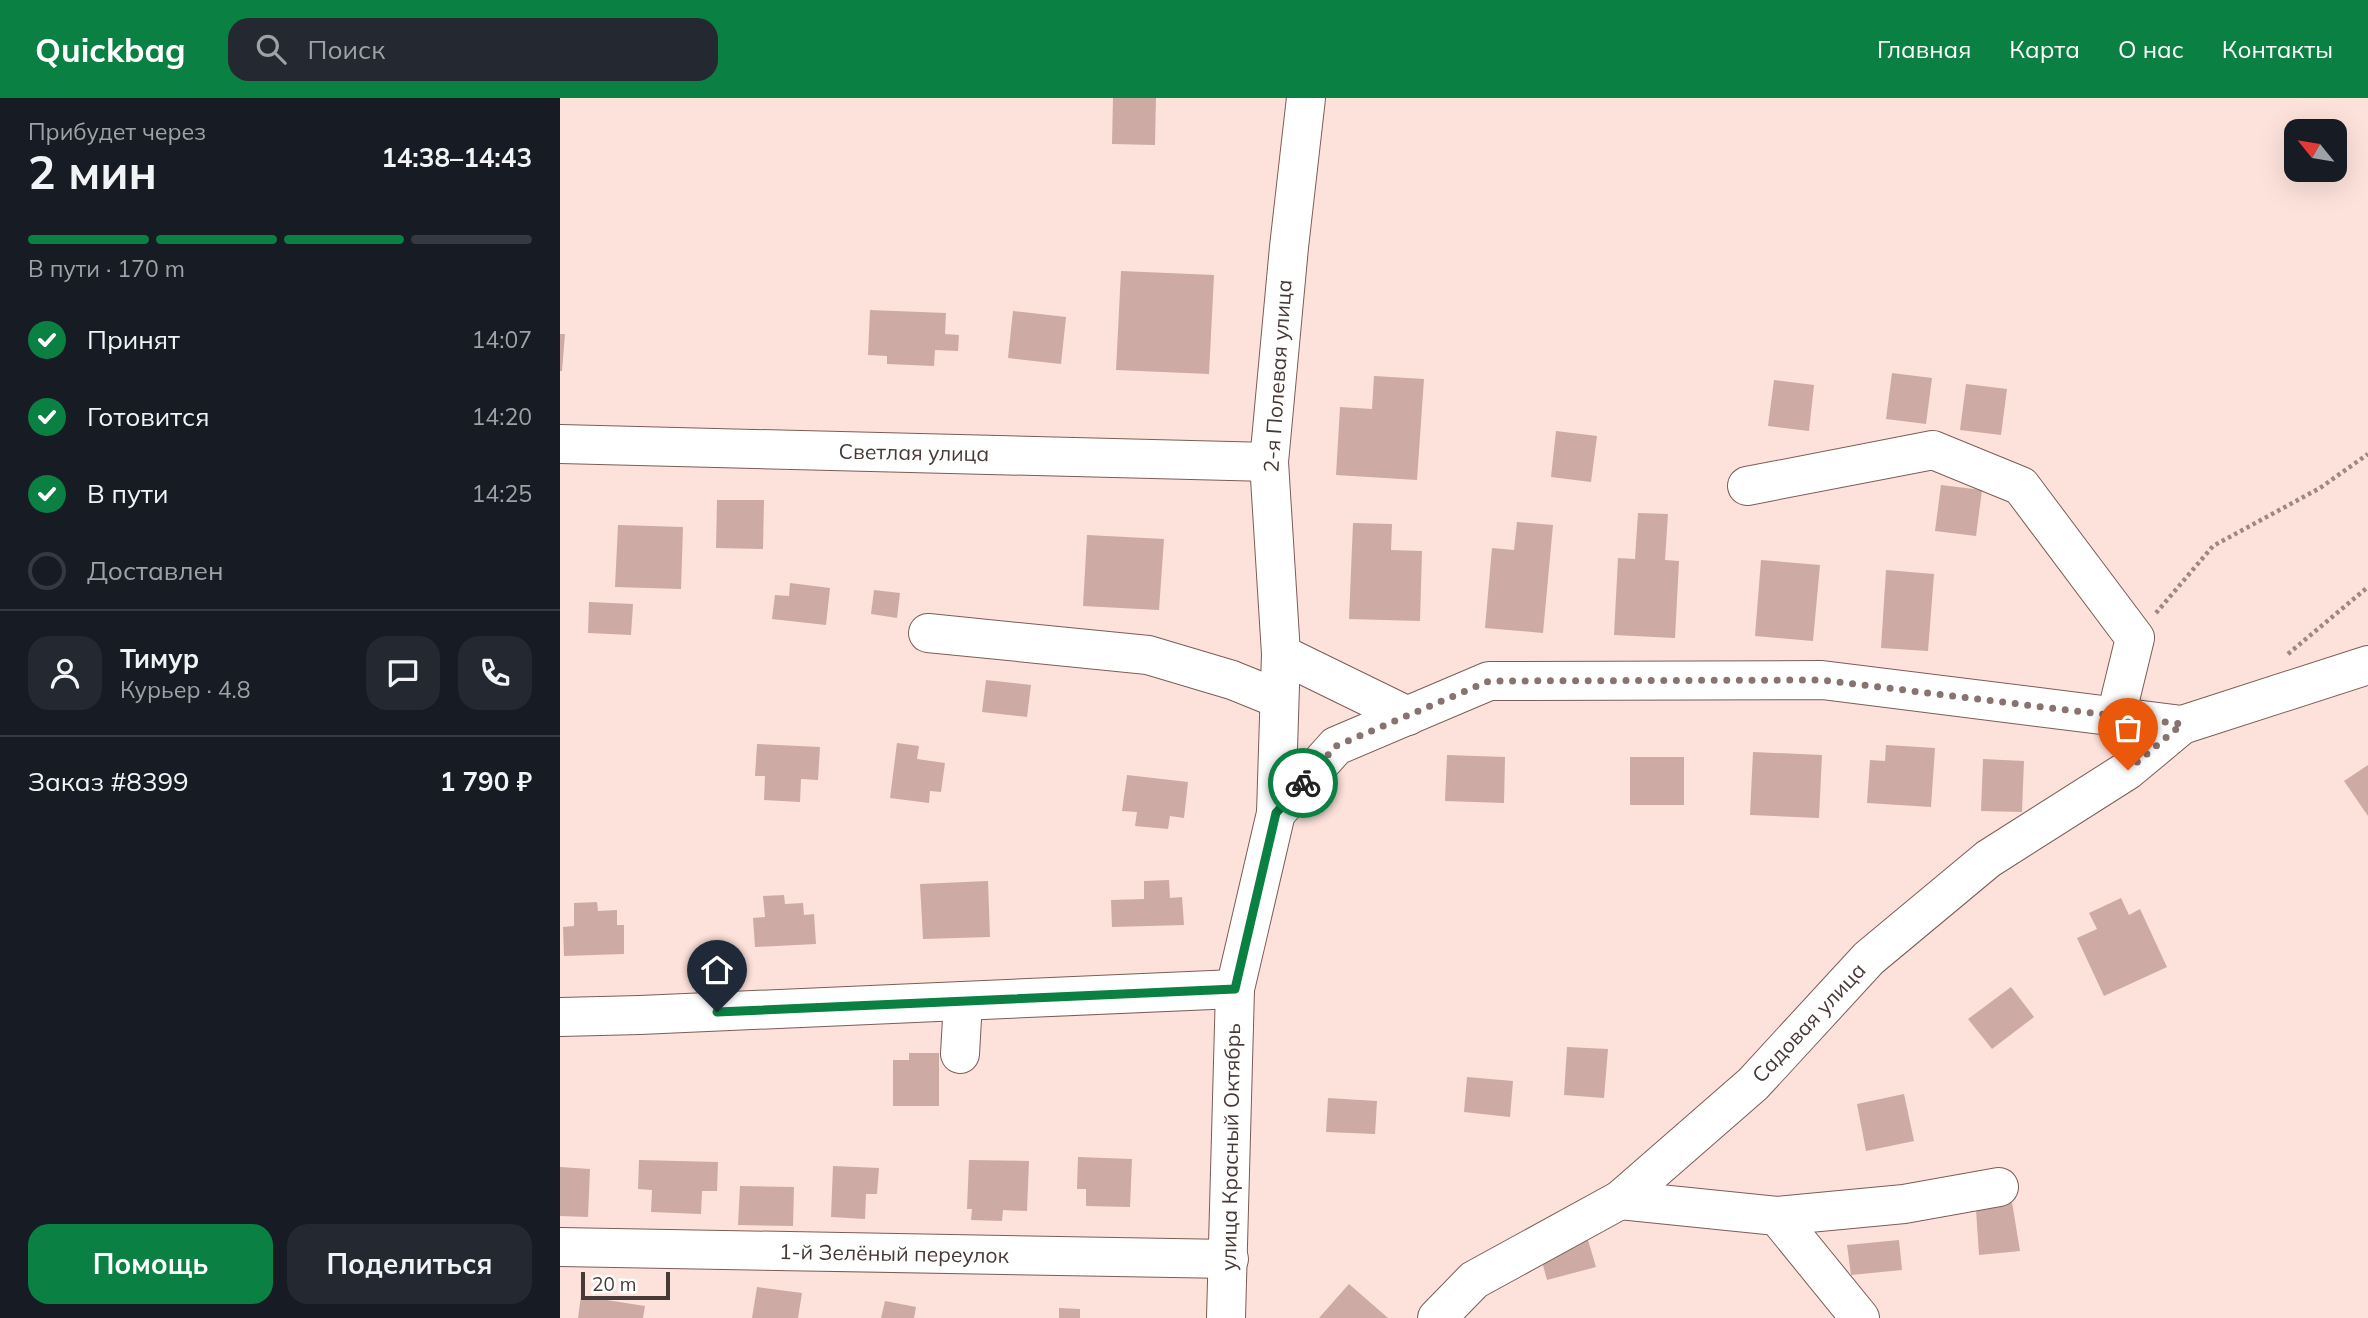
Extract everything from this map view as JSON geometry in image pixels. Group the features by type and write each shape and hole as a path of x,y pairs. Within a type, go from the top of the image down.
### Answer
{"street":[{"name":"2-я Полевая улица","path":"1279,699 1281,654 1269,462 1287,261 1306,98"},
{"name":"Светлая улица","path":"560,444 1269,462"},
{"path":"1747,486 1933,450 2021,486 2135,638 2116,716"},
{"path":"928,633 1148,655 1232,680 1279,699"},
{"path":"1281,654 1408,716"},
{"name":"Садовая улица","path":"1437,1318 1474,1280 1620,1200 1753,1084 1870,958 1988,859 2128,770 2182,724 2368,665"},
{"name":"Садовая улица","path":"1276,813 1336,746 1489,681 1822,680 2182,724"},
{"name":"улица Красный Октябрь","path":"1226,1318 1235,989 1276,813 1279,699"},
{"path":"560,1017 1235,989"},
{"path":"960,1054 963,1001"},
{"path":"1620,1200 1777,1216 1904,1204 1999,1187"},
{"path":"1777,1216 1860,1318"},
{"name":"1-й Зелёный переулок","path":"560,1247 1229,1259"}],"path":[{"path":"2135,638 2213,546 2320,488 2368,454"}],"building":[{"path":"1113,98 1156,98 1155,145 1112,144"},
{"path":"1121,271 1214,275 1209,374 1116,370"},
{"path":"870,310 946,313 945,334 959,335 958,351 935,350 934,366 887,364 887,356 868,355"},
{"path":"1013,311 1066,317 1061,364 1008,358"},
{"path":"560,334 565,334 562,371 560,371"},
{"path":"1892,373 1932,378 1926,424 1886,419"},
{"path":"1374,376 1424,379 1417,480 1336,475 1340,407 1372,409"},
{"path":"1774,380 1814,385 1809,431 1768,426"},
{"path":"1966,384 2007,389 2001,435 1960,430"},
{"path":"1556,431 1597,436 1591,482 1551,477"},
{"path":"1941,485 1982,490 1976,536 1935,531"},
{"path":"717,500 764,500 763,549 716,548"},
{"path":"1638,513 1668,514 1665,560 1679,561 1675,638 1614,635 1618,558 1635,559"},
{"path":"1517,522 1553,525 1543,633 1485,628 1492,548 1514,550"},
{"path":"1353,523 1392,524 1391,550 1422,551 1420,621 1349,619"},
{"path":"618,525 683,527 681,589 615,587"},
{"path":"1087,535 1164,539 1159,610 1083,606"},
{"path":"1761,560 1820,565 1813,641 1755,636"},
{"path":"1886,570 1934,574 1928,651 1881,648"},
{"path":"790,583 830,588 826,625 772,619 775,595 789,596"},
{"path":"874,590 900,593 897,618 871,614"},
{"path":"589,602 633,604 631,635 588,633"},
{"path":"986,680 1031,685 1027,717 982,712"},
{"path":"897,743 919,746 917,759 945,763 941,792 930,791 929,803 890,798"},
{"path":"757,744 820,747 818,780 801,779 800,802 764,800 765,776 755,776"},
{"path":"1886,745 1935,748 1931,807 1867,803 1870,760 1885,761"},
{"path":"1753,752 1822,755 1819,818 1750,815"},
{"path":"1447,755 1505,757 1504,803 1445,801"},
{"path":"1630,757 1684,757 1684,805 1630,805"},
{"path":"1983,759 2024,761 2022,812 1981,811"},
{"path":"2368,765 2368,816 2344,781"},
{"path":"1127,775 1188,782 1184,818 1170,816 1168,829 1135,826 1137,812 1122,811"},
{"path":"1169,880 1170,898 1182,897 1184,925 1112,927 1111,900 1144,899 1144,881"},
{"path":"988,881 990,937 923,939 920,884"},
{"path":"784,895 785,904 803,903 804,915 814,914 816,944 755,947 753,918 765,917 763,896"},
{"path":"2121,898 2129,915 2140,909 2167,967 2104,996 2077,938 2097,929 2089,913"},
{"path":"597,902 598,911 617,910 617,925 624,925 624,954 564,956 563,927 574,926 574,903"},
{"path":"2011,987 2034,1017 1992,1049 1968,1019"},
{"path":"1567,1047 1608,1049 1604,1098 1564,1095"},
{"path":"909,1053 939,1053 939,1106 893,1106 893,1060 909,1060"},
{"path":"1467,1077 1513,1081 1510,1117 1464,1112"},
{"path":"1904,1094 1914,1141 1866,1151 1857,1104"},
{"path":"1328,1098 1377,1101 1375,1134 1326,1132"},
{"path":"1078,1157 1132,1159 1130,1207 1086,1206 1086,1189 1077,1189"},
{"path":"639,1160 718,1162 717,1191 702,1191 701,1214 651,1212 652,1190 638,1189"},
{"path":"969,1160 1029,1161 1027,1211 1003,1210 1002,1221 971,1220 972,1209 967,1209"},
{"path":"833,1166 879,1168 877,1194 866,1194 865,1219 831,1217"},
{"path":"560,1167 590,1169 588,1217 560,1216"},
{"path":"740,1186 794,1187 793,1226 738,1225"},
{"path":"2011,1196 2020,1251 1979,1255 1976,1210 1988,1209 1987,1199"},
{"path":"1588,1240 1596,1267 1547,1280 1540,1254"},
{"path":"1899,1240 1902,1270 1851,1275 1847,1245"},
{"path":"1349,1284 1388,1318 1319,1318"},
{"path":"757,1287 802,1293 798,1318 752,1318"},
{"path":"581,1296 645,1306 643,1318 578,1318"},
{"path":"885,1301 916,1307 914,1318 881,1318"},
{"path":"1059,1308 1080,1309 1080,1318 1059,1318"}],"way so far":[{"path":"1303,783 1336,746 1489,681 1822,680 2182,724 2128,770"}],"route":[{"path":"717,1012 1235,989 1276,813 1303,783"}]}
